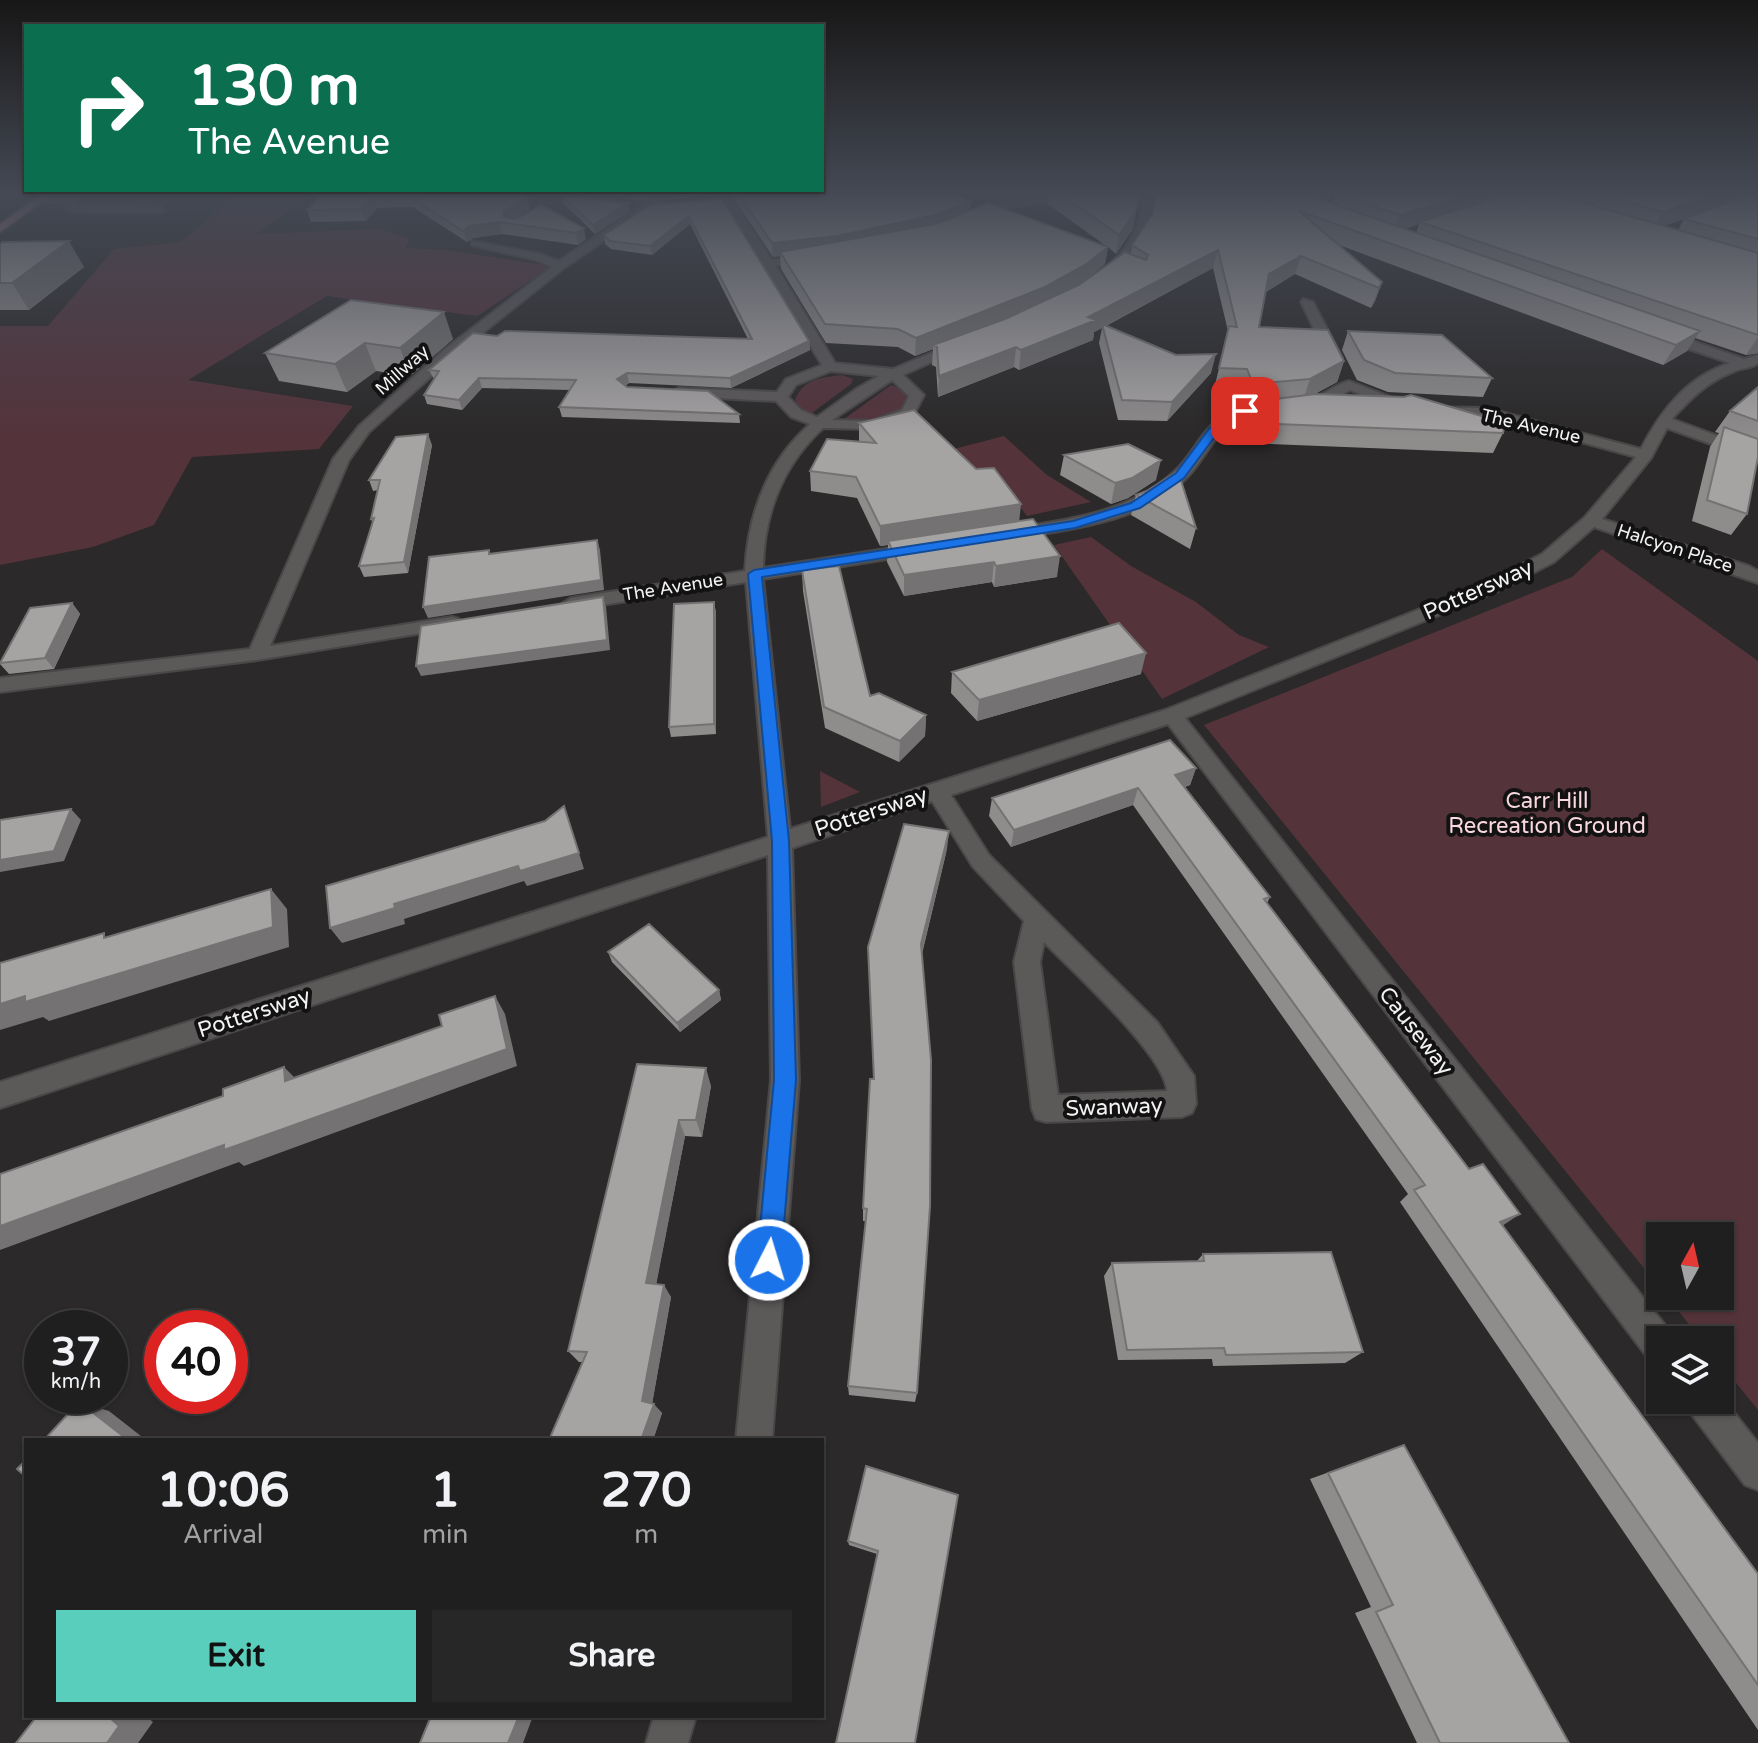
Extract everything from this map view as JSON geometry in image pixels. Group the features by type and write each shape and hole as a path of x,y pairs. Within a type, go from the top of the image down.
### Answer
{"street":[{"name":"Millway","path":"257,654 341,459 364,429 418,377 549,274"},
{"path":"775,274 830,367"},
{"path":"1083,292 1106,274"},
{"path":"1307,302 1349,385 1307,407"},
{"path":"1642,328 1753,364"},
{"path":"754,1438 785,1080 780,841 754,574 756,533 773,480 786,459 819,423 853,395 893,373 977,340"},
{"name":"Pottersway","path":"0,1095 1172,715 1492,587 1548,558 1591,521 1646,455 1663,421 1692,388 1753,364"},
{"path":"830,367 893,373 917,395 908,413 872,425 819,423 794,414 785,407 781,397 791,382 830,367"},
{"name":"The Avenue","path":"1349,385 1414,411"},
{"path":"660,391 781,397"},
{"path":"984,538 1075,524 1135,505 1180,476 1213,432 1235,414 1253,410 1337,408"},
{"name":"The Avenue","path":"1368,409 1486,412 1646,455"},
{"path":"1663,421 1758,456"},
{"name":"Halcyon Place","path":"1591,521 1743,570 1758,578"},
{"name":"The Avenue","path":"552,607 938,545"},
{"path":"0,685 257,654 474,619"},
{"name":"Causeway","path":"1172,715 1646,1328"},
{"name":"Swanway","path":"937,791 981,861 1147,1031 1180,1076 1182,1104 1046,1109 1027,962 1037,920"},
{"path":"1713,1414 1758,1472"},
{"path":"667,1743 674,1718"}],"green space":[{"path":"92,274 540,274 477,316 327,296 188,380 353,406 319,449 192,457 154,525 93,547 0,565 0,326 48,326"},
{"path":"842,375 853,379 851,384 812,413 800,409 795,400 803,387 814,380"},
{"path":"891,385 909,391 909,402 904,409 877,419 840,422"},
{"path":"1004,436 1047,475 1091,502 1027,516 1013,498 950,450"},
{"path":"1091,537 1131,566 1196,602 1239,635 1269,647 1162,699 1054,545"},
{"name":"Carr Hill Recreation Ground","path":"1602,549 1758,661 1758,1410 1734,1380 1734,1326 1691,1326 1677,1310 1734,1310 1734,1222 1646,1222 1646,1271 1204,725 1572,577"},
{"path":"820,771 860,792 821,807"}],"building":[{"path":"0,274 24,274 12,283 0,283"},
{"path":"719,274 768,274 809,341 730,378 627,373 617,379 627,387 708,391 739,414 559,407 576,380 479,378 459,400 424,395 439,371 429,370 473,333 497,336 505,331 752,339"},
{"path":"794,274 1068,274 1045,287 916,338 898,329 825,324"},
{"path":"1094,274 1171,274 1088,317 1096,320 1021,350 1016,347 939,376 937,347 933,345 1005,319 1079,285"},
{"path":"1224,274 1269,274 1259,327 1328,330 1344,361 1310,379 1253,384 1247,369 1219,368 1229,326 1237,327"},
{"path":"1346,274 1373,274 1382,282 1379,288"},
{"path":"1477,274 1537,274 1700,331 1676,345"},
{"path":"1577,274 1758,274 1758,335"},
{"path":"351,300 444,312 400,348 365,343 335,364 265,353"},
{"path":"1102,324 1176,355 1216,354 1172,402 1122,400"},
{"path":"1348,331 1442,335 1492,378 1395,373 1364,360"},
{"path":"1758,387 1758,421 1730,411"},
{"path":"1315,394 1411,395 1505,423 1503,433 1254,423 1273,402 1259,401"},
{"path":"914,410 976,469 994,468 1021,504 880,526 856,477 810,471 827,439 876,443 859,423"},
{"path":"1724,427 1758,439 1758,457 1747,514 1707,500"},
{"path":"428,434 404,562 359,566 374,518 371,519 380,480 369,480 396,437"},
{"path":"1128,444 1161,460 1132,478 1115,483 1064,455"},
{"path":"1178,471 1196,528 1136,495"},
{"path":"1033,519 1060,556 904,575 888,541"},
{"path":"597,540 601,580 423,607 429,557 489,550 489,554"},
{"path":"839,566 870,696 879,693 926,715 900,741 824,707 802,570"},
{"path":"603,597 607,640 416,666 421,626"},
{"path":"714,602 714,724 669,727 674,604"},
{"path":"72,603 45,658 0,663 30,608"},
{"path":"1119,623 1146,653 979,700 952,672"},
{"path":"1170,740 1196,768 1175,775 1270,897 1264,899 1469,1169 1483,1164 1520,1214 1500,1222 1758,1574 1758,1685 1414,1190 1425,1185 1138,788 1014,830 992,798"},
{"path":"564,806 579,853 520,871 518,866 394,904 395,908 330,928 326,886 545,821"},
{"path":"71,809 54,851 0,860 0,820"},
{"path":"904,824 949,831 921,944 931,1060 930,1206 917,1393 848,1386 867,1209 863,1208 870,1079 874,1079 868,947"},
{"path":"271,889 273,927 25,1002 25,996 0,1004 0,963 104,933 104,938"},
{"path":"649,924 719,990 677,1023 608,952"},
{"path":"495,996 507,1049 224,1150 224,1145 0,1226 0,1174 223,1096 223,1089 284,1067 285,1081 442,1026 439,1015"},
{"path":"637,1064 706,1068 696,1120 679,1120 646,1283 664,1285 642,1401 654,1404 642,1438 550,1438 587,1352 568,1351"},
{"path":"1331,1252 1363,1352 1226,1355 1224,1348 1127,1350 1112,1263 1204,1261 1203,1254"},
{"path":"68,1414 94,1414 125,1438 46,1438"},
{"path":"1404,1445 1569,1743 1440,1743 1376,1612 1393,1605 1328,1473"},
{"path":"24,1462 24,1475 17,1469"},
{"path":"866,1466 958,1495 915,1743 836,1743 878,1551 848,1541"},
{"path":"35,1718 110,1718 119,1726 107,1743 16,1743"},
{"path":"430,1718 518,1718 508,1743 420,1743"}],"route":[{"path":"769,1260 785,1080 780,841 754,574 1075,524 1135,505 1180,476 1213,432 1228,418 1245,411"}]}
